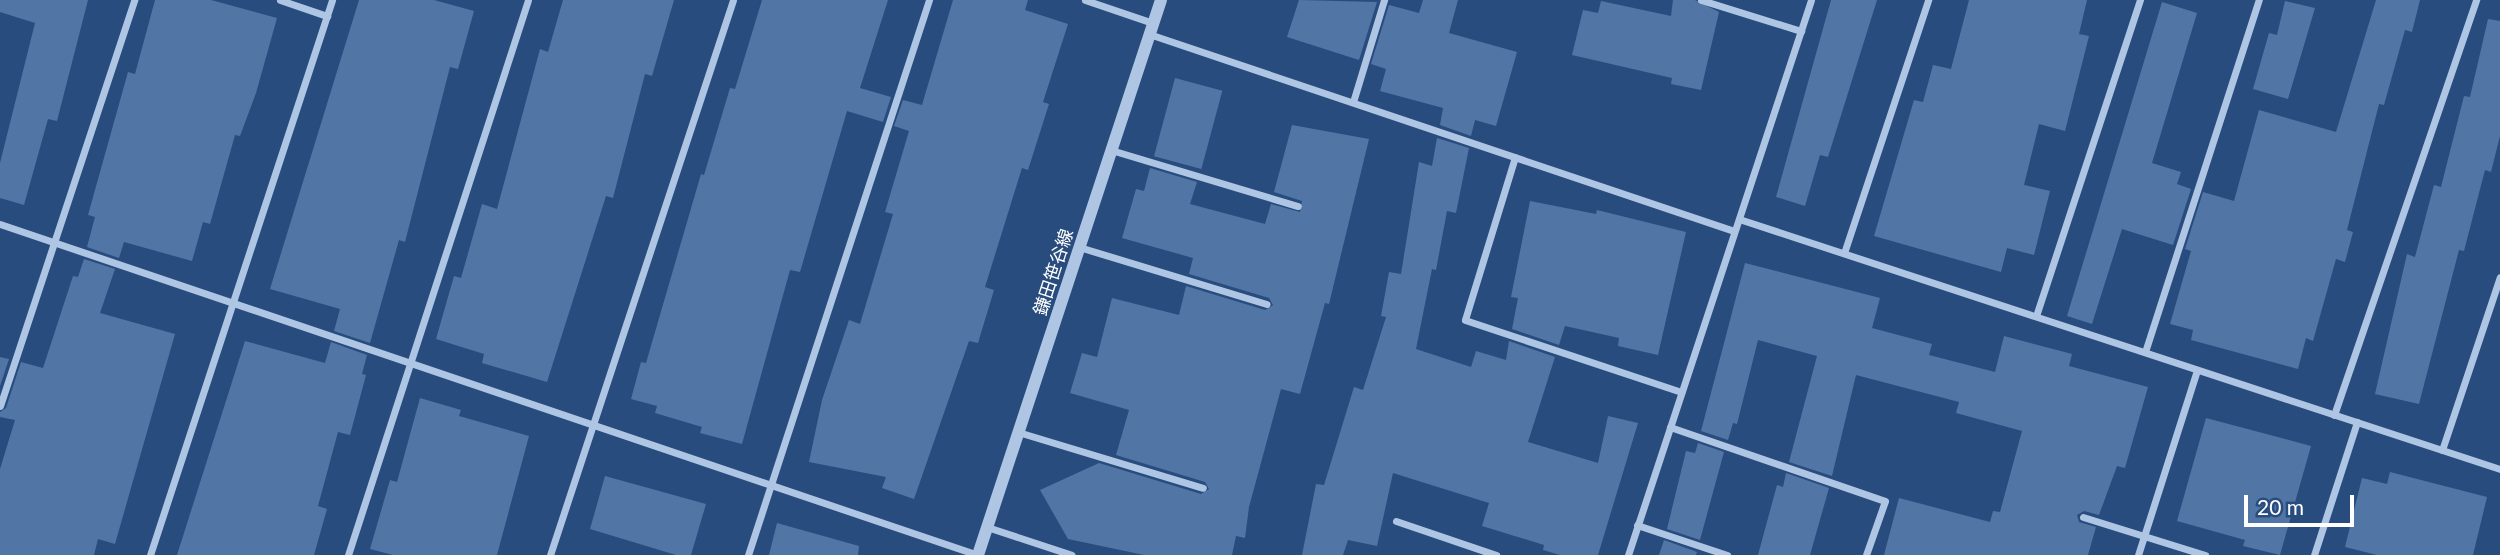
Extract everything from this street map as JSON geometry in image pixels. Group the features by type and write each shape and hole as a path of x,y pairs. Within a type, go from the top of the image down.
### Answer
{"street":[{"path":"0,406 134,0"},
{"path":"280,0 327,16"},
{"path":"149,555 332,0"},
{"path":"348,555 528,0"},
{"path":"550,555 733,0"},
{"path":"748,555 929,0"},
{"path":"1085,0 1151,29 1353,102 1734,231"},
{"name":"鎌田笹谷線","path":"978,555 1161,0"},
{"path":"1353,102 1384,0"},
{"path":"1701,0 1801,31"},
{"path":"1628,555 1811,0"},
{"path":"1843,253 1928,0"},
{"path":"2036,316 2140,0"},
{"path":"2145,352 2259,0"},
{"path":"2334,415 2476,0"},
{"path":"1111,150 1298,206"},
{"path":"1515,157 1465,320 1681,392"},
{"path":"1739,219 2500,469"},
{"path":"0,224 978,555"},
{"path":"1079,247 1267,304"},
{"path":"2442,450 2500,277"},
{"path":"2138,555 2197,370"},
{"path":"2314,555 2357,422"},
{"path":"1670,428 1885,501 1866,555"},
{"path":"1018,432 1203,488"},
{"path":"2083,517 2205,555"},
{"path":"1396,521 1496,555"},
{"path":"1637,525 1727,555"},
{"path":"987,527 1072,555"}],"building":[{"path":"0,0 88,0 57,121 48,119 24,205 0,198 0,163 35,23 0,12"},
{"path":"155,0 211,0 277,18 256,93 240,136 235,135 210,224 203,222 192,261 124,242 119,258 87,247 95,217 88,215 128,72 135,74"},
{"path":"359,0 434,0 474,11 458,69 450,67 405,242 399,240 370,343 334,331 340,309 270,289"},
{"path":"563,0 674,0 652,76 645,74 613,198 606,196 547,382 482,363 484,354 436,339 454,276 461,278 482,204 497,209 540,49 548,52"},
{"path":"762,0 888,0 860,88 891,97 883,122 847,111 800,272 790,270 742,444 700,433 702,427 655,413 657,406 631,399 641,362 646,363 701,174 704,175 730,88 735,89"},
{"path":"953,0 1028,0 1025,10 1068,24 1043,102 1049,104 1028,170 1022,168 985,287 994,290 978,343 969,341 914,499 882,488 886,477 809,462 822,400 849,320 860,324 893,214 885,212 909,131 894,126 903,100 922,105"},
{"path":"1299,0 1377,2 1359,60 1287,37"},
{"path":"1423,0 1458,0 1449,33 1517,52 1496,126 1475,120 1471,136 1440,125 1443,108 1380,91 1386,69 1371,64 1389,5 1419,13"},
{"path":"1673,0 1695,0 1719,12 1701,90 1671,84 1672,78 1572,55 1583,10 1598,13 1601,1 1671,16"},
{"path":"1831,0 1877,0 1828,157 1820,155 1805,206 1776,197"},
{"path":"1969,0 2087,0 2079,34 2089,36 2065,131 2039,124 2024,185 2050,191 2034,255 2007,248 2001,272 1874,236 1914,100 1923,102 1933,65 1951,69"},
{"path":"2376,0 2420,0 2412,32 2405,30 2384,105 2379,104 2347,230 2353,232 2345,262 2336,259 2313,341 2306,338 2298,369 2191,340 2193,330 2170,324 2191,251 2185,249 2203,192 2234,201 2259,110 2336,132"},
{"path":"2285,1 2315,8 2288,99 2253,89 2269,33 2277,35"},
{"path":"2162,2 2197,13 2152,163 2181,172 2177,184 2191,189 2173,245 2122,229 2092,324 2067,316"},
{"path":"2488,19 2500,21 2500,136 2491,172 2485,170 2464,251 2459,250 2419,404 2375,394 2407,254 2415,257 2434,185 2441,187 2464,96 2470,97"},
{"path":"1175,78 1222,91 1201,169 1154,156"},
{"path":"1292,125 1369,139 1329,304 1325,303 1300,394 1281,389 1249,507 1245,538 1236,536 1232,555 1144,555 1068,539 1040,490 1099,463 1201,494 1209,489 1205,482 1116,455 1129,410 1070,393 1082,353 1097,357 1112,298 1179,315 1186,286 1265,310 1273,305 1269,298 1189,274 1193,258 1122,238 1136,189 1144,191 1150,168 1197,182 1190,204 1265,224 1271,204 1300,212 1302,201 1274,192"},
{"path":"1437,138 1469,148 1456,213 1447,211 1436,270 1432,269 1416,349 1471,367 1476,351 1506,360 1509,341 1555,357 1528,442 1598,463 1608,416 1638,423 1598,555 1560,555 1543,550 1544,545 1482,526 1489,503 1393,473 1377,546 1348,540 1343,555 1302,555 1316,484 1324,485 1354,387 1363,390 1386,317 1381,316 1389,272 1401,274 1419,162 1432,166"},
{"path":"1530,201 1596,214 1597,210 1686,232 1658,355 1618,346 1619,338 1565,326 1559,345 1512,329 1518,298 1511,297"},
{"path":"84,259 115,269 100,313 175,334 115,544 98,539 94,555 0,555 0,469 15,420 0,417 0,412 6,408 21,362 43,368 73,276 78,277"},
{"path":"1745,263 1880,298 1872,328 1932,344 1929,355 1995,372 2004,336 2072,354 2069,366 2148,387 2125,468 2117,466 2099,515 2084,511 2077,515 2079,522 2096,527 2088,555 1884,555 1899,498 1990,522 1993,511 2000,512 2022,431 1956,413 1959,402 1856,375 1832,476 1789,462 1817,356 1758,340 1737,424 1733,423 1728,440 1701,431"},
{"path":"245,341 325,363 331,342 367,355 362,374 366,375 350,435 338,432 318,506 327,509 314,555 177,555"},
{"path":"0,357 9,359 0,386"},
{"path":"420,398 461,410 459,416 529,436 497,555 393,555 370,549 390,480 397,482"},
{"path":"2206,418 2311,446 2280,555 2243,546 2245,540 2177,521"},
{"path":"1698,443 1724,452 1700,540 1667,529 1686,451 1695,453"},
{"path":"2390,472 2487,497 2473,555 2377,555 2345,547 2362,478 2387,484"},
{"path":"1786,473 1829,488 1810,555 1758,555 1777,485 1783,487"},
{"path":"605,476 706,504 691,555 676,555 590,529"},
{"path":"777,523 859,546 858,555 769,555"},
{"path":"1664,540 1697,552 1696,555 1659,555"}]}
